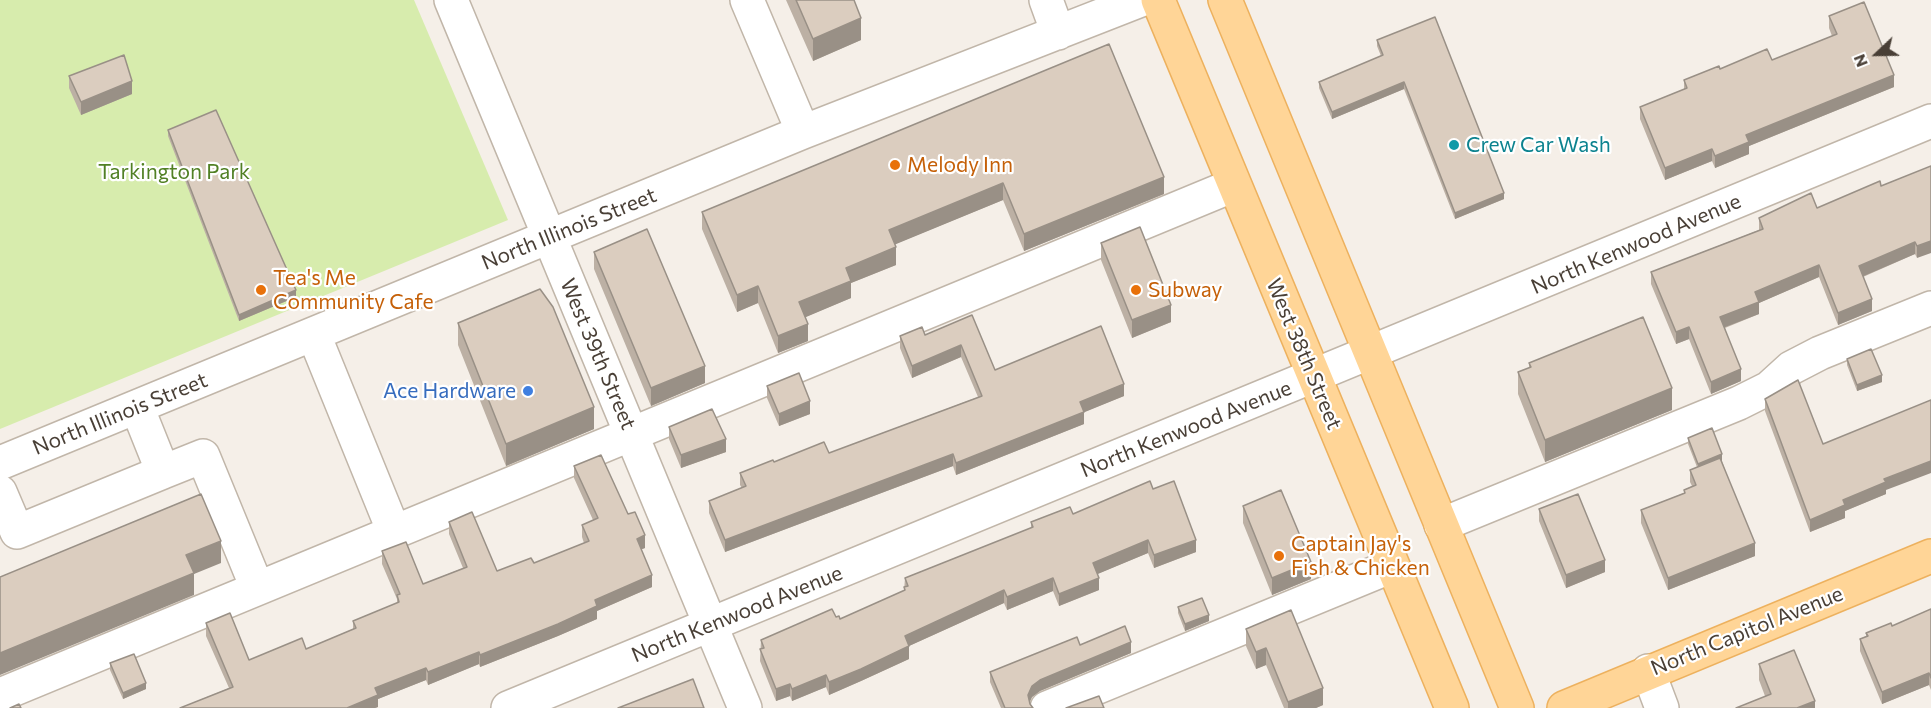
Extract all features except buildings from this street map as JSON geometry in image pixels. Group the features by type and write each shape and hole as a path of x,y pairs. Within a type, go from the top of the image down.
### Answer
{"main road":[{"name":"West 38th Street","path":"1158,0 1452,708"},
{"path":"1225,0 1517,708"},
{"name":"North Capitol Avenue","path":"1564,708 1648,671 1931,556"}],"street":[{"name":"West 39th Street","path":"451,0 745,708"},
{"path":"747,0 803,132"},
{"path":"1046,0 1058,33"},
{"name":"North Illinois Street","path":"0,462 314,335 803,132 1141,0"},
{"name":"North Kenwood Avenue","path":"508,708 1931,122"},
{"path":"0,695 1234,185"},
{"path":"1441,525 1739,403 1769,388 1791,368 1820,353 1931,308"},
{"path":"314,335 394,532"},
{"path":"137,407 163,472"},
{"path":"0,492 17,532 202,456 251,573"},
{"path":"1047,708 1392,566"},
{"path":"1648,671 1662,708"}],"green space":[{"name":"Tarkington Park","path":"0,0 414,0 508,220 0,429"}],"place":[{"name":"Crew Car Wash","path":"1454,145"},
{"name":"Melody Inn","path":"895,165"},
{"name":"Tea's Me Community Cafe","path":"261,290"},
{"name":"Subway","path":"1136,290"},
{"name":"Ace Hardware","path":"528,391"},
{"name":"Captain Jay's Fish & Chicken","path":"1279,556"}]}
